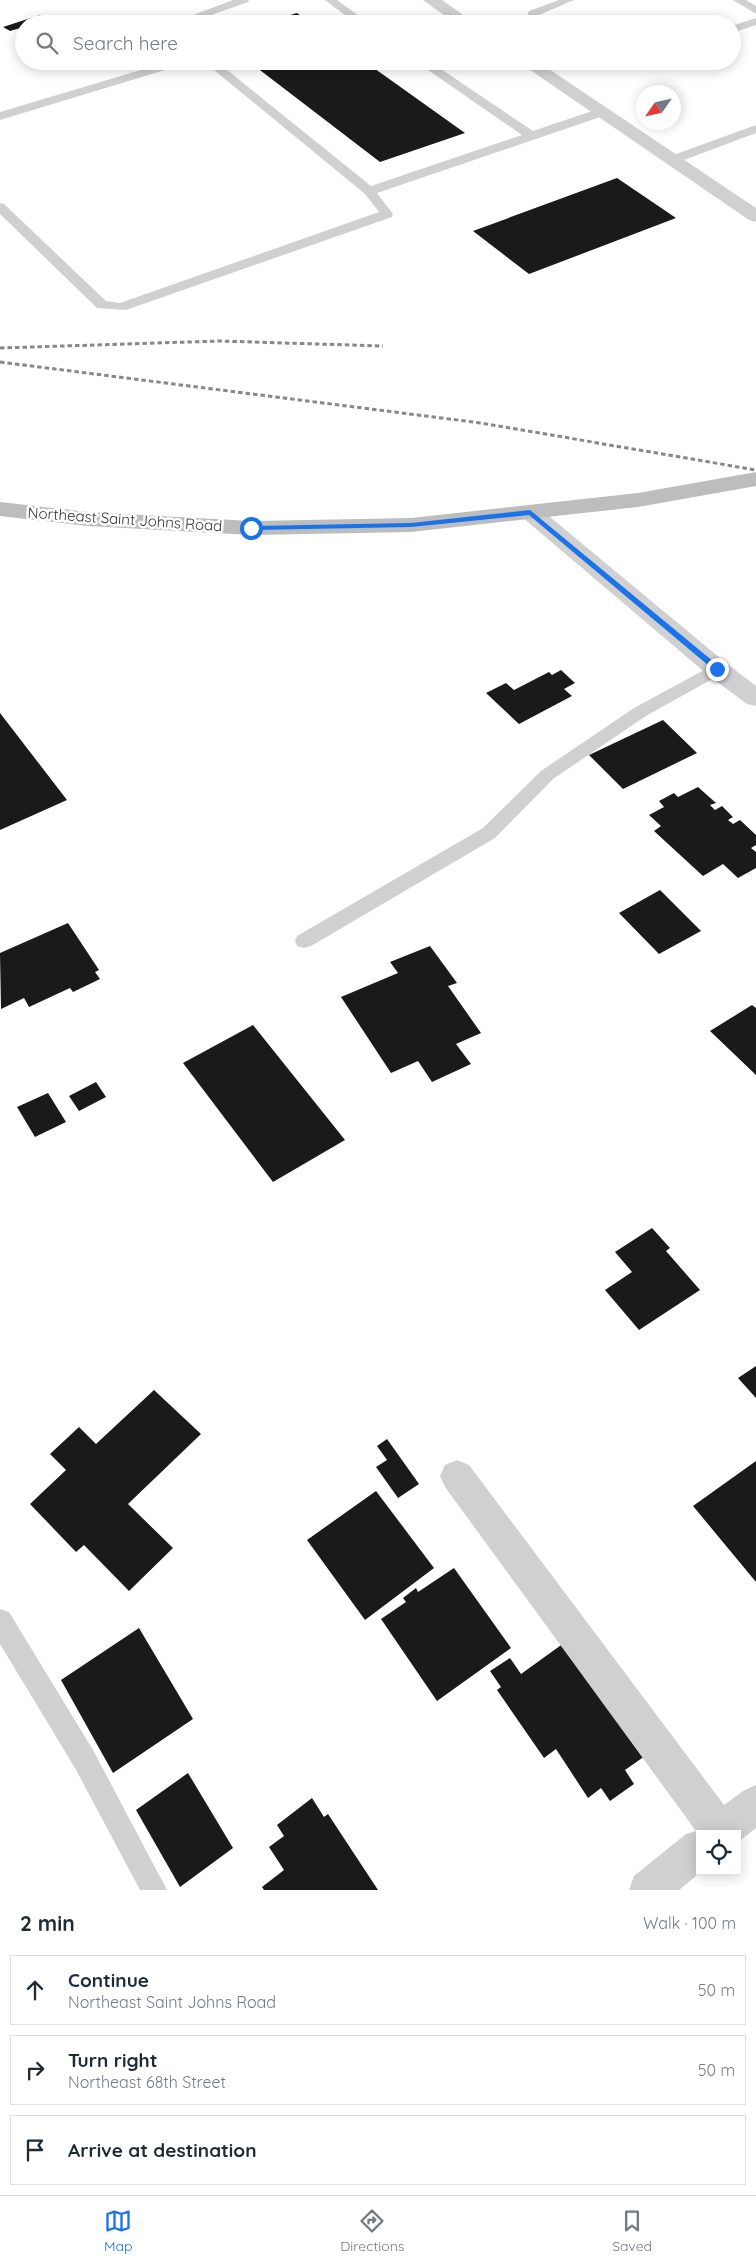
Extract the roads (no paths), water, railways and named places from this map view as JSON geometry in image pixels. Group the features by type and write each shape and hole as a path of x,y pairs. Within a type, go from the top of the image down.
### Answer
{"main road":[{"name":"Northeast Saint Johns Road","path":"0,509 88,519 251,528 411,525 638,500 756,479"}],"street":[{"path":"431,0 454,15"},
{"path":"539,70 756,216"},
{"path":"530,512 717,669 756,698"},
{"path":"457,1476 706,1830"},
{"path":"722,1830 756,1804"},
{"path":"648,1890 696,1851"}],"lane":[{"path":"200,15 244,0"},
{"path":"330,0 352,15"},
{"path":"532,15 569,0"},
{"path":"738,0 756,11"},
{"path":"741,27 756,21"},
{"path":"0,116 154,70"},
{"path":"0,207 102,305 121,308 387,214 369,191 220,70"},
{"path":"434,70 532,136"},
{"path":"369,191 602,112"},
{"path":"672,160 756,129"},
{"path":"304,941 489,833 547,775 640,712 717,669"},
{"path":"0,1621 84,1759 154,1890"}],"railway":[{"path":"0,348 220,341 383,346"},
{"path":"0,362 481,423 756,470"}]}
